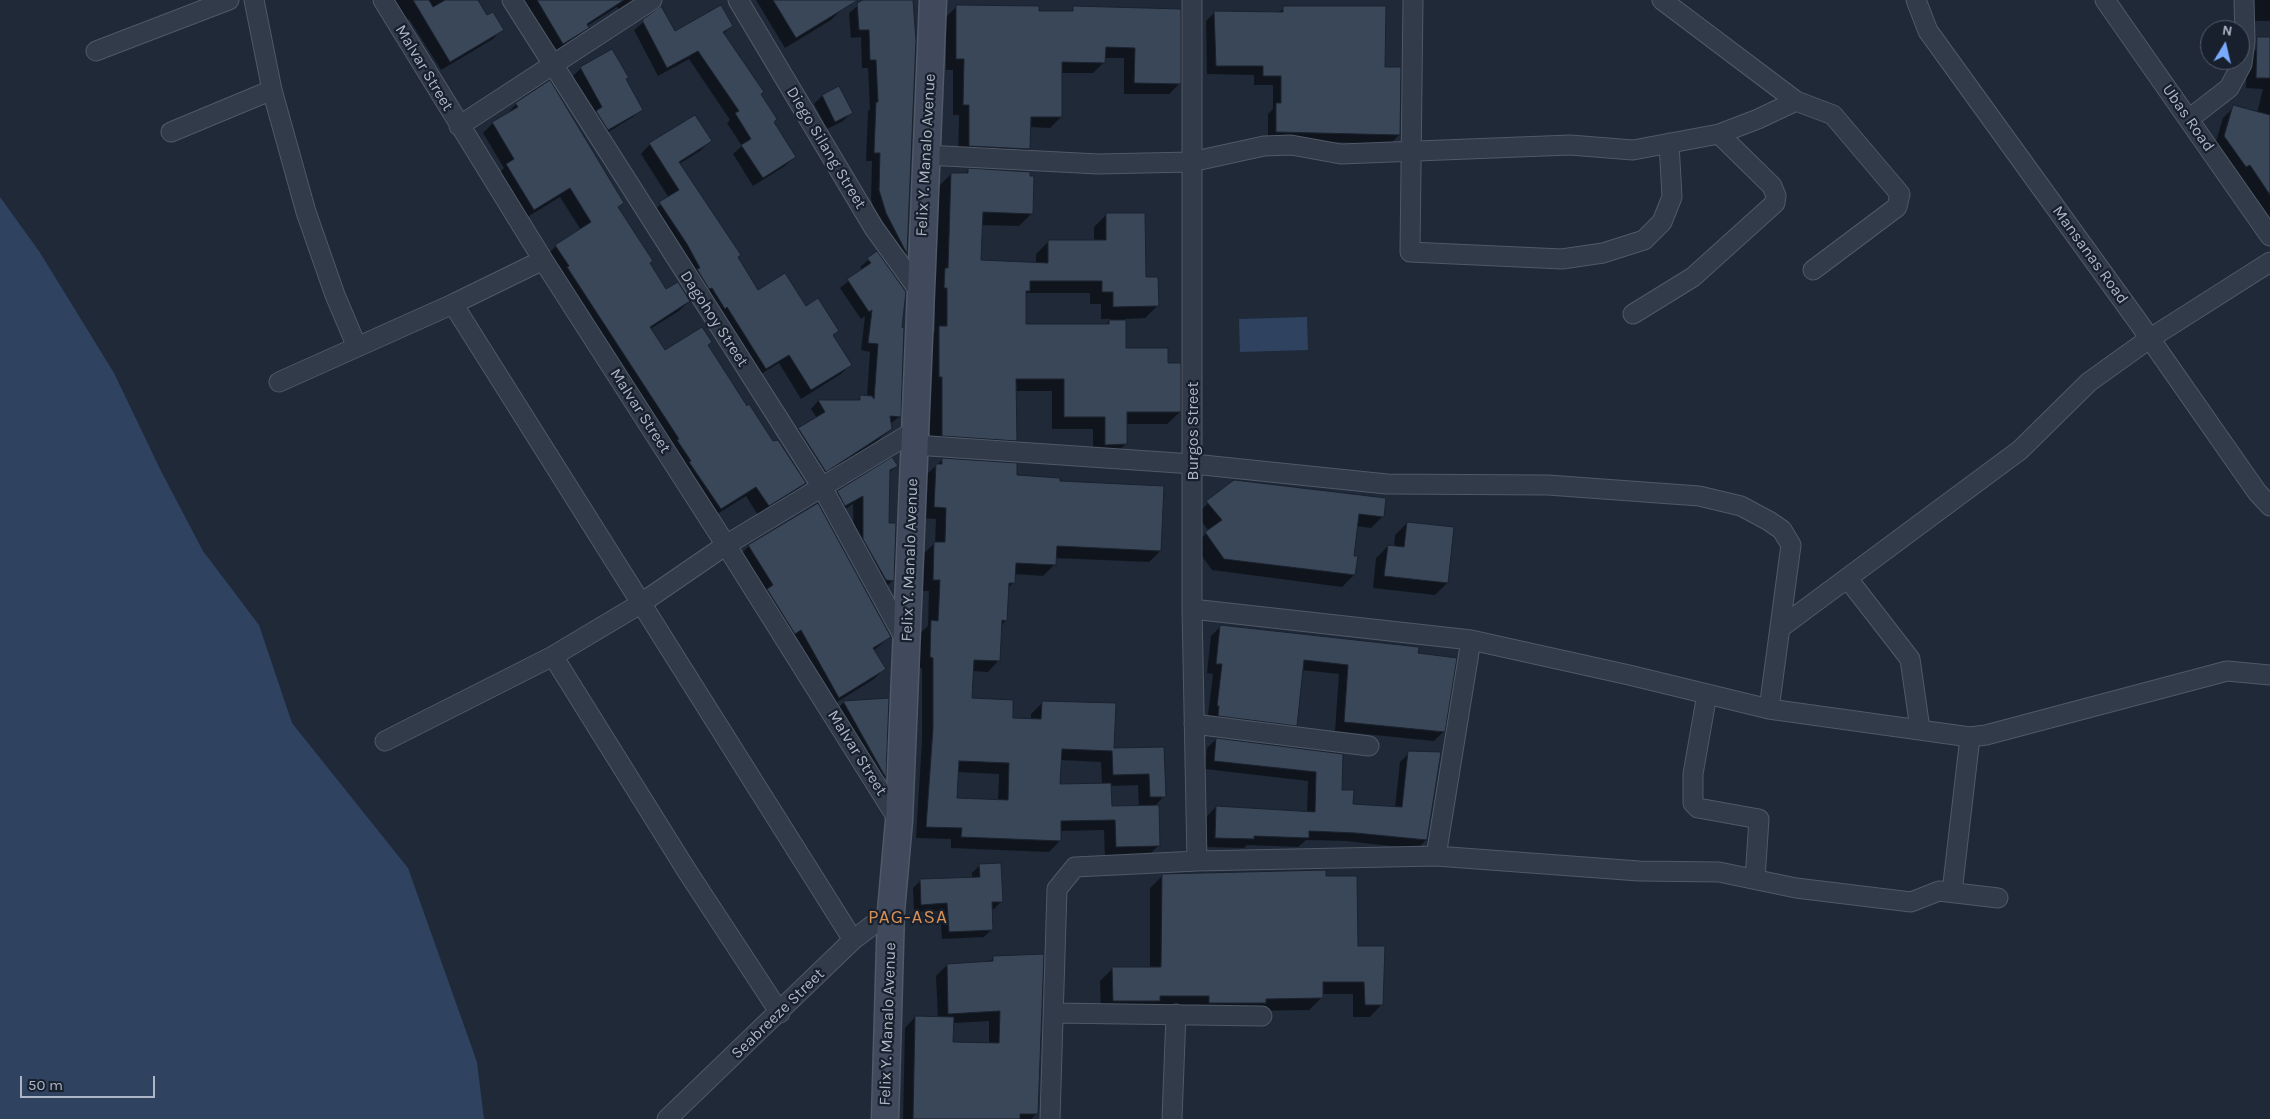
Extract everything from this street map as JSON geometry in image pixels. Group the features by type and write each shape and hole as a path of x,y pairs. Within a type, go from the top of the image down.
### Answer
{"main road":[{"name":"Felix Y. Manalo Avenue","path":"885,1119 891,911 899,821 933,0"}],"street":[{"path":"96,51 196,7 230,0"},
{"path":"254,0 272,90 306,212 335,295 357,347"},
{"name":"Malvar Street","path":"383,0 543,260 726,545 899,821"},
{"name":"Dagohoy Street","path":"512,0 552,66 822,487 907,642"},
{"path":"459,126 652,0"},
{"name":"Diego Silang Street","path":"738,0 874,228 920,292"},
{"name":"Burgos Street","path":"1192,0 1192,609 1197,861"},
{"path":"1413,0 1410,252 1562,259 1603,253 1644,240 1662,222 1672,197 1669,143"},
{"path":"1662,0 1796,101 1833,115 1900,194 1897,207 1813,270"},
{"name":"Mansanas Road","path":"1916,0 1928,31 2150,339 2257,492 2270,506"},
{"name":"Ubas Road","path":"2105,0 2270,236"},
{"path":"2189,119 2229,88 2242,64 2245,41 2244,0"},
{"path":"171,132 272,90"},
{"path":"926,155 1098,164 1191,162 1264,146 1291,146 1341,154 1570,145 1633,150 1719,134 1758,119 1796,101"},
{"path":"1633,314 1693,277 1775,204 1776,196 1772,186 1719,134"},
{"path":"279,382 453,304 543,260"},
{"path":"1780,628 2020,450 2090,382 2150,339 2270,262"},
{"path":"453,304 640,604 854,940"},
{"path":"385,741 553,656 640,604 726,545 822,487 915,438 1386,484 1548,485 1698,496 1741,506 1782,530 1791,545 1769,709"},
{"path":"1848,579 1910,659 1920,729"},
{"path":"1192,609 1471,640 1769,709 1970,737 1986,735 2227,671 2270,675"},
{"path":"1436,856 1471,640"},
{"path":"553,656 687,871 780,1013"},
{"path":"1707,694 1694,774 1693,803 1698,808 1759,819 1755,879"},
{"path":"1194,724 1369,746"},
{"path":"1952,892 1970,737"},
{"path":"1050,1119 1057,889 1075,867 1197,861 1436,856 1639,871 1719,872 1796,888 1910,902 1939,891 1998,898"},
{"name":"Seabreeze Street","path":"667,1119 780,1013 854,940 891,911"},
{"path":"1054,1013 1262,1016"},
{"path":"1172,1119 1176,1014"}],"water":[{"path":"0,197 39,251 114,373 162,473 203,551 259,625 292,723 408,868 477,1062 484,1119 0,1119"},
{"path":"1307,317 1308,350 1240,352 1239,319"}],"building":[{"path":"413,0 429,0 433,7 445,0 478,0 487,15 493,12 504,30 450,62"},
{"path":"537,0 624,0 587,24 589,28 563,44"},
{"path":"773,0 858,0 796,38"},
{"path":"863,0 913,0 916,40 907,254 886,213 879,190 880,153 874,153 876,102 878,102 876,60 870,60 869,30 859,30 857,3"},
{"path":"721,5 733,26 723,32 764,92 761,94 777,119 774,122 796,157 763,178 741,145 751,139 735,113 739,111 698,51 667,68 642,20 661,6 675,31"},
{"path":"956,5 1039,6 1039,11 1073,11 1073,6 1181,9 1181,84 1134,83 1135,48 1106,47 1105,63 1062,62 1062,117 1031,117 1030,149 969,146 969,105 963,105 964,59 956,59"},
{"path":"1283,6 1386,6 1385,67 1401,67 1400,135 1276,132 1276,103 1281,103 1281,76 1263,76 1263,66 1216,66 1214,11 1283,12"},
{"path":"2257,37 2270,37 2270,78 2256,78"},
{"path":"612,49 629,78 626,79 643,110 608,130 596,111 602,107 580,67"},
{"path":"550,80 624,203 618,207 653,261 650,263 666,289 678,282 690,301 650,327 665,350 702,327 712,342 708,345 747,406 749,404 773,441 778,440 806,483 769,506 756,487 721,509 689,462 691,461 677,440 679,439 567,267 569,266 555,245 591,222 570,188 534,210 506,164 514,159 492,122 518,107 515,103"},
{"path":"839,86 853,113 835,122 822,95"},
{"path":"2233,105 2270,115 2270,195 2250,165 2246,167 2224,136"},
{"path":"695,115 712,141 679,162 741,255 738,257 758,290 785,273 806,306 818,298 839,331 833,335 852,365 811,390 789,355 766,369 727,307 725,309 712,288 709,289 697,269 700,268 687,244 659,202 679,190 649,143"},
{"path":"968,168 1030,172 1030,176 1034,176 1033,214 983,212 981,260 1048,263 1048,240 1106,240 1106,213 1145,213 1146,277 1158,277 1159,306 1113,307 1113,292 1102,292 1102,281 1030,281 1030,291 1026,291 1026,324 1109,324 1109,320 1126,320 1126,348 1168,348 1168,363 1181,363 1181,412 1127,412 1127,444 1105,445 1105,417 1064,417 1064,379 1016,379 1017,441 942,436 942,377 939,377 939,326 947,326 947,288 944,288 945,268 948,268 951,173 968,173"},
{"path":"877,251 906,292 902,327 904,328 901,417 890,416 892,429 826,472 798,428 825,412 818,400 860,400 860,395 872,396 874,399 878,344 868,343 872,310 869,312 847,279 871,263 867,258"},
{"path":"892,457 898,466 890,470 889,523 896,523 894,581 886,580 863,539 863,496 845,506 837,491"},
{"path":"942,458 1017,463 1017,475 1060,478 1060,481 1164,486 1161,551 1057,546 1056,565 1016,563 1015,583 1009,583 1007,621 1002,620 1000,661 974,660 972,698 1013,700 1013,718 1041,719 1042,701 1116,703 1114,748 1164,747 1166,797 1150,797 1149,774 1113,775 1112,751 1062,749 1060,784 1111,783 1112,806 1159,805 1160,846 1116,847 1115,820 1061,821 1061,841 961,837 962,828 926,827 933,728 933,658 930,657 931,620 938,621 940,580 933,580 934,542 945,542 946,508 934,507 936,464 942,464","holes":["959,761 1009,763 1008,800 957,798"]},
{"path":"1234,480 1386,498 1384,517 1359,514 1354,556 1358,556 1355,575 1224,559 1205,532 1222,520 1206,501"},
{"path":"818,503 891,637 873,648 886,669 839,698 801,630 795,634 767,589 773,585 748,545"},
{"path":"1407,522 1454,527 1448,583 1384,576 1388,545 1404,547"},
{"path":"1220,625 1419,647 1418,653 1457,658 1445,732 1344,722 1348,665 1304,660 1297,726 1218,716 1219,706 1217,706 1222,664 1216,664"},
{"path":"889,698 886,778 843,701"},
{"path":"1216,738 1343,754 1342,790 1354,790 1353,804 1402,807 1408,751 1441,752 1427,840 1356,833 1309,831 1309,838 1254,836 1254,839 1215,838 1216,806 1315,812 1316,772 1214,761"},
{"path":"1001,863 1003,902 992,902 993,930 949,932 947,903 921,905 920,879 980,877 979,864"},
{"path":"1326,870 1326,876 1357,876 1358,946 1385,946 1383,1005 1365,1005 1364,982 1323,982 1323,998 1266,999 1266,1003 1209,1003 1209,996 1160,996 1160,1001 1113,1001 1112,967 1161,967 1162,874"},
{"path":"1044,954 1038,1114 1020,1114 1020,1119 913,1119 915,1016 954,1017 953,1042 999,1043 1000,1011 948,1014 947,964 993,961 993,956"}],"district":[{"name":"PAG-ASA","path":"908,918"}]}
